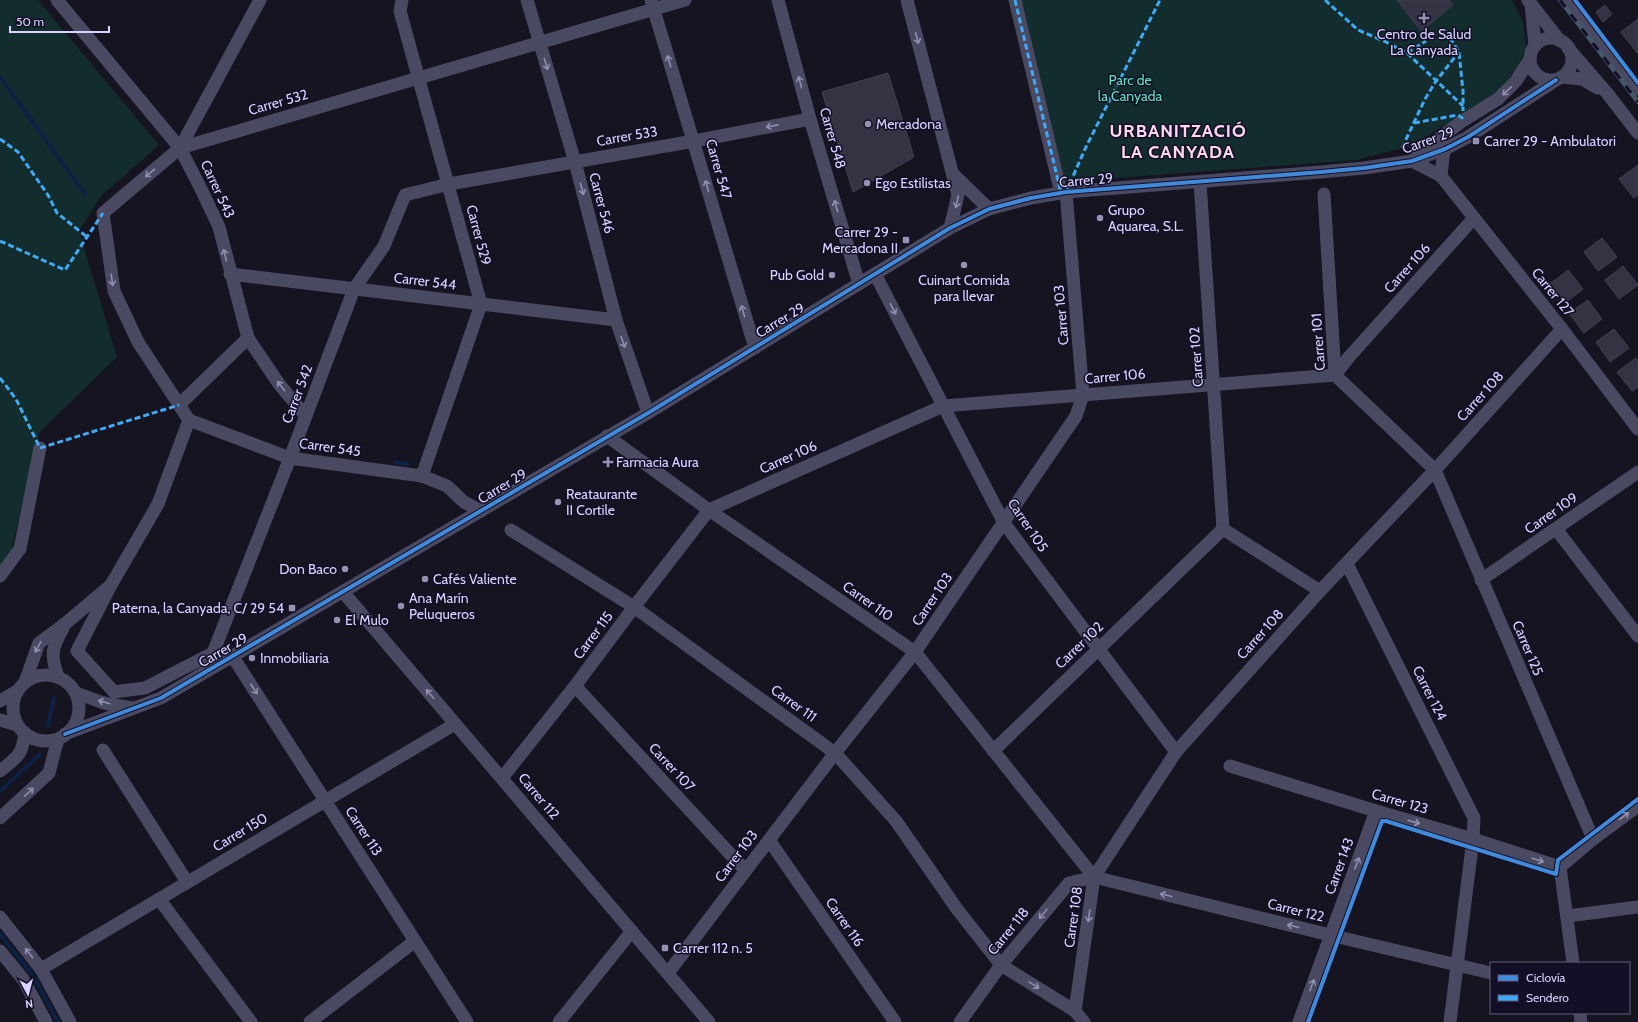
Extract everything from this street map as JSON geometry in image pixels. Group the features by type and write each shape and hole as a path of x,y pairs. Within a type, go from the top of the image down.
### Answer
{"street":[{"name":"Carrer 543","path":"57,0 180,148 219,227 230,274 248,338 279,384 306,416"},
{"path":"180,148 260,0"},
{"name":"Carrer 529","path":"402,0 400,11 481,304"},
{"name":"Carrer 546","path":"527,0 575,162 616,320 648,414"},
{"name":"Carrer 532","path":"179,405 138,342 114,291 103,213 180,148 539,43 652,5 685,0"},
{"name":"Carrer 548","path":"778,0 810,119 859,284"},
{"path":"907,0 958,195 950,228"},
{"name":"Carrer 103","path":"668,973 835,753 915,652 1076,416 1084,395 1064,193 1015,0"},
{"path":"1570,0 1638,89"},
{"path":"1530,2 1570,52 1572,58 1570,66 1559,78"},
{"path":"1530,2 1535,46"},
{"name":"Carrer 547","path":"652,5 755,348"},
{"path":"1607,93 1582,79 1559,78 1548,80 1541,78 1535,74 1531,67 1531,52 1535,46 1545,39 1553,39 1563,43 1607,93 1638,133"},
{"name":"Carrer 29","path":"1392,163 1432,144 1462,122 1498,99 1516,82 1530,59"},
{"name":"Carrer 29","path":"61,736 161,698 607,436 648,414 950,228 989,209 1031,198 1064,193 1356,169 1412,160 1445,149 1468,137 1559,78"},
{"name":"Carrer 533","path":"449,184 810,119"},
{"path":"1441,176 1442,157 1445,149"},
{"name":"Carrer 127","path":"1412,160 1441,176 1562,329 1638,429"},
{"path":"954,176 989,209"},
{"name":"Carrer 102","path":"993,751 1222,530 1214,384 1200,182"},
{"name":"Carrer 542","path":"213,653 290,458 354,289 384,246 405,195 449,184"},
{"name":"Carrer 101","path":"1324,194 1335,375 1434,470"},
{"name":"Carrer 106","path":"709,510 942,406 1335,375 1349,357 1474,218"},
{"name":"Carrer 544","path":"230,274 616,320"},
{"name":"Carrer 105","path":"875,274 942,406 1004,523 1176,752"},
{"path":"422,476 481,304"},
{"name":"Carrer 108","path":"1075,1011 1094,877 1176,752 1320,591 1434,470 1562,329"},
{"path":"0,771 17,756 23,748 21,729 13,713 13,701 39,643 66,623 110,585 158,504 189,420 179,405 248,338"},
{"name":"Carrer 545","path":"189,420 290,458 422,476 447,486 464,502 481,511"},
{"name":"Carrer 110","path":"607,436 709,510 915,652 1094,877"},
{"path":"0,576 20,549 40,448"},
{"name":"Carrer 125","path":"1434,470 1593,840"},
{"name":"Carrer 109","path":"1481,580 1638,472"},
{"name":"Carrer 115","path":"502,778 575,686 709,510"},
{"path":"1556,529 1638,636"},
{"name":"Carrer 111","path":"511,530 634,607 835,753 896,821 957,909 1001,965 1075,1011 1084,1022"},
{"path":"1222,530 1320,591"},
{"name":"Carrer 124","path":"1347,564 1474,818 1473,839 1450,1022"},
{"name":"Carrer 29","path":"110,585 77,651 114,692 144,688 213,653"},
{"name":"Carrer 112","path":"343,592 709,1022"},
{"path":"58,677 53,663 54,645 66,623"},
{"name":"Carrer 113","path":"233,656 467,1022"},
{"path":"0,701 36,676 47,674 58,677 68,683 76,693 79,704 78,716 73,726 61,736 46,741 35,739 21,729 0,720"},
{"name":"Carrer 107","path":"575,686 745,870"},
{"name":"Carrer 29","path":"76,693 104,703 132,708"},
{"name":"Carrer 150","path":"41,969 455,724"},
{"path":"0,818 49,773 61,736"},
{"path":"104,750 187,882"},
{"name":"Carrer 123","path":"1230,766 1473,839 1560,867"},
{"path":"1573,962 1568,916 1560,867 1638,806"},
{"name":"Carrer 143","path":"1299,1022 1376,811"},
{"name":"Carrer 116","path":"769,840 895,1022"},
{"name":"Carrer 122","path":"1094,877 1490,973"},
{"name":"Carrer 118","path":"960,1022 1001,965 1069,883 1094,877"},
{"path":"159,899 250,1022"},
{"path":"1568,916 1638,907"},
{"path":"0,917 41,969 70,1022"},
{"path":"559,1022 632,931"},
{"path":"310,1022 415,941"},
{"path":"0,951 23,979 46,1022"}],"green space":[{"path":"0,0 38,0 159,145 102,195 79,231 117,357 39,433 11,552 0,567"},
{"name":"Parc de la Canyada","path":"1017,0 1512,0 1523,22 1526,46 1518,68 1491,98 1410,146 1356,160 1064,182"}],"building":[{"name":"Centro de Salud La Canyada","path":"1397,0 1449,0 1453,5 1421,31"},
{"path":"1605,5 1612,14 1603,22 1596,12"},
{"path":"1638,19 1638,52 1637,53 1621,32"},
{"name":"Mercadona","path":"888,73 914,157 853,192 822,92"},
{"path":"1638,165 1638,195 1634,198 1619,179"},
{"path":"1602,238 1617,257 1598,271 1584,252"},
{"path":"1623,266 1638,285 1619,299 1605,280"},
{"path":"1568,270 1583,289 1565,303 1550,284"},
{"path":"1588,300 1602,319 1584,333 1569,313"},
{"path":"1614,329 1629,348 1610,362 1596,342"},
{"path":"1636,358 1638,361 1638,387 1632,391 1617,372"}],"waterway":[{"path":"0,77 85,194"},
{"path":"395,462 407,464"},
{"path":"48,726 54,698"},
{"path":"0,791 40,754"},
{"path":"0,934 32,974 58,1022"}],"railway":[{"path":"1560,0 1638,102"}],"marked path":[{"path":"1015,0 1061,193"},
{"path":"1066,192 1085,149 1160,0"},
{"path":"1325,0 1358,30 1407,53 1426,41"},
{"path":"1445,30 1459,52 1463,91 1463,111"},
{"path":"1402,148 1425,99 1436,81 1459,52"},
{"path":"1407,53 1463,106"},
{"path":"1414,123 1458,115 1465,120"},
{"path":"0,139 18,152 48,195 57,213 87,237"},
{"path":"0,241 65,270 103,213"},
{"path":"0,378 16,399 40,448 179,405"}],"cycle path":[{"path":"1575,0 1638,83"},
{"path":"65,734 161,698 648,413 950,228 989,209 1031,198 1066,192 1321,172 1412,161 1445,149 1468,137 1556,80"},
{"path":"1308,1022 1382,821 1556,874 1558,860 1638,799"}],"place":[{"name":"Centro de Salud La Canyada","path":"1424,18"},
{"name":"Mercadona","path":"868,124"},
{"name":"Carrer 29 - Ambulatori","path":"1476,141"},
{"name":"Ego Estilistas","path":"867,183"},
{"name":"Grupo Aquarea, S.L.","path":"1100,218"},
{"name":"Carrer 29 - Mercadona II","path":"906,240"},
{"name":"Cuinart Comida para llevar","path":"964,265"},
{"name":"Pub Gold","path":"832,275"},
{"name":"Farmacia Aura","path":"608,462"},
{"name":"Reataurante II Cortile","path":"558,502"},
{"name":"Don Baco","path":"345,569"},
{"name":"Cafés Valiente","path":"425,579"},
{"name":"Ana Marín Peluqueros","path":"401,606"},
{"name":"Paterna, la Canyada, C/ 29 54","path":"292,608"},
{"name":"El Mulo","path":"337,620"},
{"name":"Inmobiliaria","path":"252,658"},
{"name":"Carrer 112 n. 5","path":"665,948"}],"district":[{"name":"URBANITZACIÓ LA CANYADA","path":"1178,141"}]}
